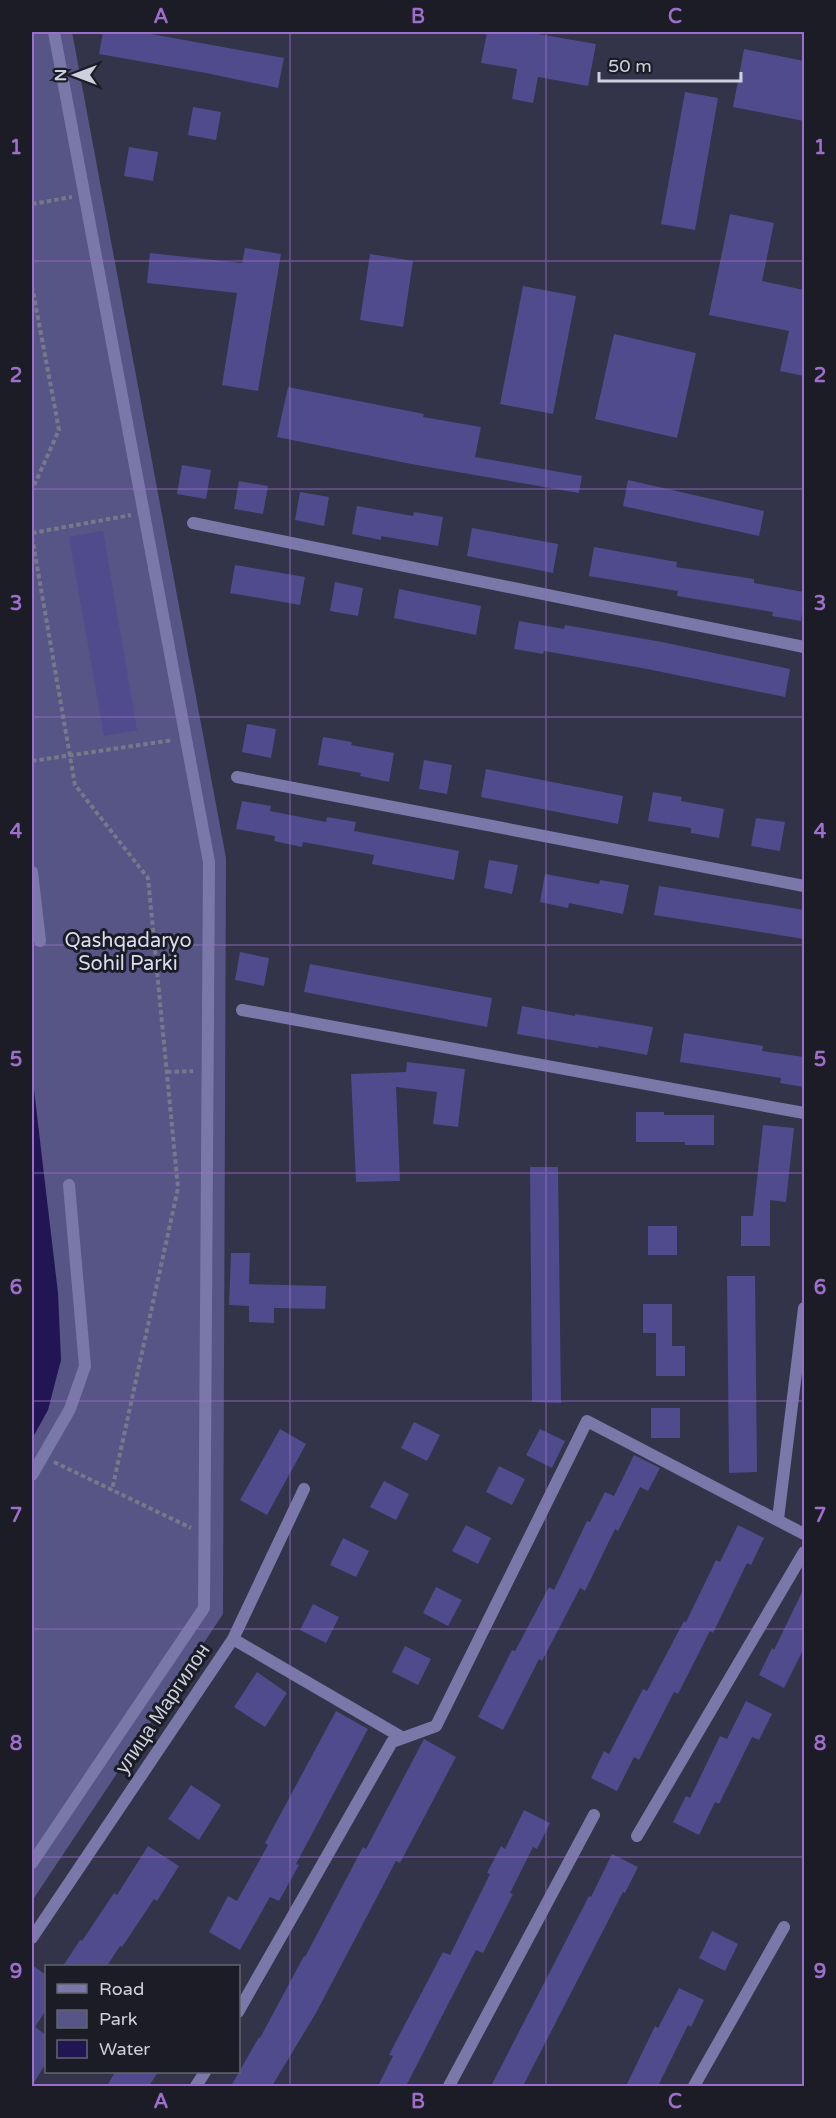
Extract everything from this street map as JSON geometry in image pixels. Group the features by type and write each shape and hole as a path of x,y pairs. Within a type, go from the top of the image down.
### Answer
{"street":[{"path":"32,1863 204,1608 205,1534 209,862 54,32"},
{"path":"193,523 804,647"},
{"path":"237,777 804,886"},
{"path":"32,872 40,941"},
{"path":"242,1010 804,1113"},
{"path":"32,1475 70,1409 84,1366 69,1185"},
{"path":"778,1519 804,1308"},
{"path":"240,2008 392,1742 436,1726 587,1421 804,1534"},
{"name":"улица Маргилон","path":"32,1938 234,1640 304,1490"},
{"path":"637,1836 804,1552"},
{"path":"234,1640 403,1738"},
{"path":"449,2086 594,1815"},
{"path":"694,2086 784,1926"},
{"path":"196,2086 204,2073"}],"path":[{"path":"32,204 84,195"},
{"path":"32,286 59,430 32,490"},
{"path":"112,1490 178,1188 148,878 75,785 32,535 144,512"},
{"path":"32,760 186,738"},
{"path":"167,1072 208,1071"},
{"path":"42,1456 205,1534"}],"green space":[{"name":"Qashqadaryo Sohil Parki","path":"32,32 72,32 226,858 223,1614 32,1901"}],"water":[{"path":"32,1073 58,1293 61,1360 48,1410 32,1439"}],"building":[{"path":"103,32 140,32 284,58 278,88 99,54"},
{"path":"487,32 527,32 596,44 588,86 538,77 533,103 512,99 517,69 481,63"},
{"path":"744,49 804,61 804,121 733,107"},
{"path":"685,92 718,98 695,230 661,224"},
{"path":"193,107 221,112 216,140 188,135"},
{"path":"129,147 158,152 153,181 124,176"},
{"path":"730,214 774,223 762,281 804,290 804,376 780,371 789,331 709,315"},
{"path":"245,248 281,254 258,391 222,385 237,293 147,283 150,253 242,263"},
{"path":"370,254 413,261 403,327 360,320"},
{"path":"523,286 576,296 553,414 500,404"},
{"path":"614,334 696,353 677,438 595,419"},
{"path":"288,387 424,414 423,417 481,427 475,457 582,476 579,493 411,464 277,437"},
{"path":"182,465 211,470 206,499 177,494"},
{"path":"628,480 764,511 759,536 623,506"},
{"path":"239,481 268,486 263,514 234,509"},
{"path":"300,492 329,497 324,526 295,520"},
{"path":"357,506 413,516 414,512 443,517 438,546 381,536 381,540 352,534"},
{"path":"472,528 558,544 553,573 467,556"},
{"path":"103,531 137,730 104,736 69,537"},
{"path":"594,547 677,562 676,567 754,579 754,583 804,592 801,621 772,616 773,612 677,596 678,591 589,576"},
{"path":"235,565 305,577 300,605 230,593"},
{"path":"335,582 363,588 358,616 330,611"},
{"path":"399,589 481,606 476,635 394,618"},
{"path":"519,621 564,629 565,625 662,642 790,669 785,697 642,668 544,651 543,654 514,649"},
{"path":"247,724 276,729 271,758 242,752"},
{"path":"323,737 394,753 389,782 360,776 361,773 318,765"},
{"path":"424,760 452,765 447,794 419,789"},
{"path":"486,769 623,796 618,824 481,797"},
{"path":"653,792 682,797 681,801 724,809 719,838 691,833 691,828 648,821"},
{"path":"242,801 271,806 270,811 326,822 327,817 356,822 354,831 459,851 454,880 372,864 374,855 303,842 302,847 274,841 275,836 236,829"},
{"path":"756,818 785,822 780,851 751,846"},
{"path":"489,860 518,865 512,894 484,888"},
{"path":"545,874 599,884 600,880 629,885 623,914 569,903 568,908 540,902"},
{"path":"659,886 804,910 804,939 654,915"},
{"path":"240,952 269,958 264,986 235,980"},
{"path":"310,964 492,998 487,1027 304,992"},
{"path":"522,1006 653,1027 647,1055 517,1034"},
{"path":"684,1033 763,1046 762,1051 804,1057 804,1087 780,1083 781,1078 680,1062"},
{"path":"407,1062 465,1069 458,1127 433,1124 437,1092 396,1087 400,1181 356,1182 351,1074 406,1072"},
{"path":"636,1112 664,1112 664,1115 714,1115 714,1145 685,1145 685,1142 636,1142"},
{"path":"763,1125 794,1128 786,1202 770,1200 770,1246 741,1246 741,1216 753,1216"},
{"path":"530,1167 558,1167 561,1403 532,1402"},
{"path":"648,1226 677,1226 677,1255 648,1255"},
{"path":"231,1253 250,1253 249,1284 326,1286 325,1309 274,1308 274,1323 249,1322 249,1306 229,1305"},
{"path":"727,1276 755,1276 757,1472 729,1473"},
{"path":"643,1304 672,1304 672,1346 685,1346 685,1376 656,1376 656,1333 643,1333"},
{"path":"651,1408 680,1408 680,1438 651,1438"},
{"path":"414,1422 440,1435 427,1461 401,1448"},
{"path":"280,1429 306,1444 267,1515 240,1500"},
{"path":"540,1429 565,1441 552,1468 526,1455"},
{"path":"634,1455 660,1468 648,1491 640,1487 618,1531 615,1529 585,1591 580,1588 542,1661 539,1659 503,1730 478,1717 512,1650 515,1651 549,1587 554,1590 587,1521 590,1522 605,1492 614,1496"},
{"path":"499,1466 525,1479 512,1505 486,1492"},
{"path":"384,1481 409,1494 396,1520 370,1507"},
{"path":"466,1525 491,1538 478,1564 452,1551"},
{"path":"738,1525 764,1538 751,1565 747,1563 713,1633 710,1631 678,1694 674,1692 639,1760 634,1757 617,1791 591,1778 604,1751 609,1754 643,1689 647,1691 684,1621 686,1622 716,1560 720,1562"},
{"path":"343,1538 369,1551 356,1577 330,1565"},
{"path":"436,1587 462,1600 448,1626 423,1613"},
{"path":"804,1588 804,1648 784,1688 759,1675 772,1648 774,1650"},
{"path":"313,1604 339,1617 326,1643 300,1630"},
{"path":"405,1646 431,1659 418,1685 392,1672"},
{"path":"257,1672 287,1693 265,1727 234,1707"},
{"path":"746,1701 772,1714 759,1740 752,1737 719,1804 715,1802 699,1835 673,1822 686,1796 690,1798 720,1736 727,1739"},
{"path":"336,1711 368,1729 296,1864 299,1865 279,1901 270,1897 240,1950 209,1932 228,1896 237,1901 268,1845 265,1843"},
{"path":"424,1739 456,1757 400,1863 396,1861 316,2013 272,2086 231,2086 305,1957 363,1847 366,1849"},
{"path":"191,1785 221,1805 199,1840 168,1819"},
{"path":"524,1810 550,1823 537,1849 533,1847 510,1893 513,1894 483,1953 476,1950 406,2086 378,2086 393,2056 389,2055 443,1952 450,1955 490,1874 487,1873 501,1846 505,1849"},
{"path":"148,1846 179,1866 157,1901 154,1899 108,1965 64,1965 114,1893 117,1895"},
{"path":"612,1854 638,1867 625,1893 623,1892 523,2086 491,2086 589,1896 591,1897"},
{"path":"712,1931 738,1944 725,1971 699,1958"},
{"path":"32,1965 45,1974 45,2012 35,2027 45,2034 45,2065 32,2086"},
{"path":"679,1988 704,2000 691,2027 688,2025 658,2086 626,2086 655,2026 658,2028"},
{"path":"114,2073 157,2073 149,2086 107,2086"}]}
